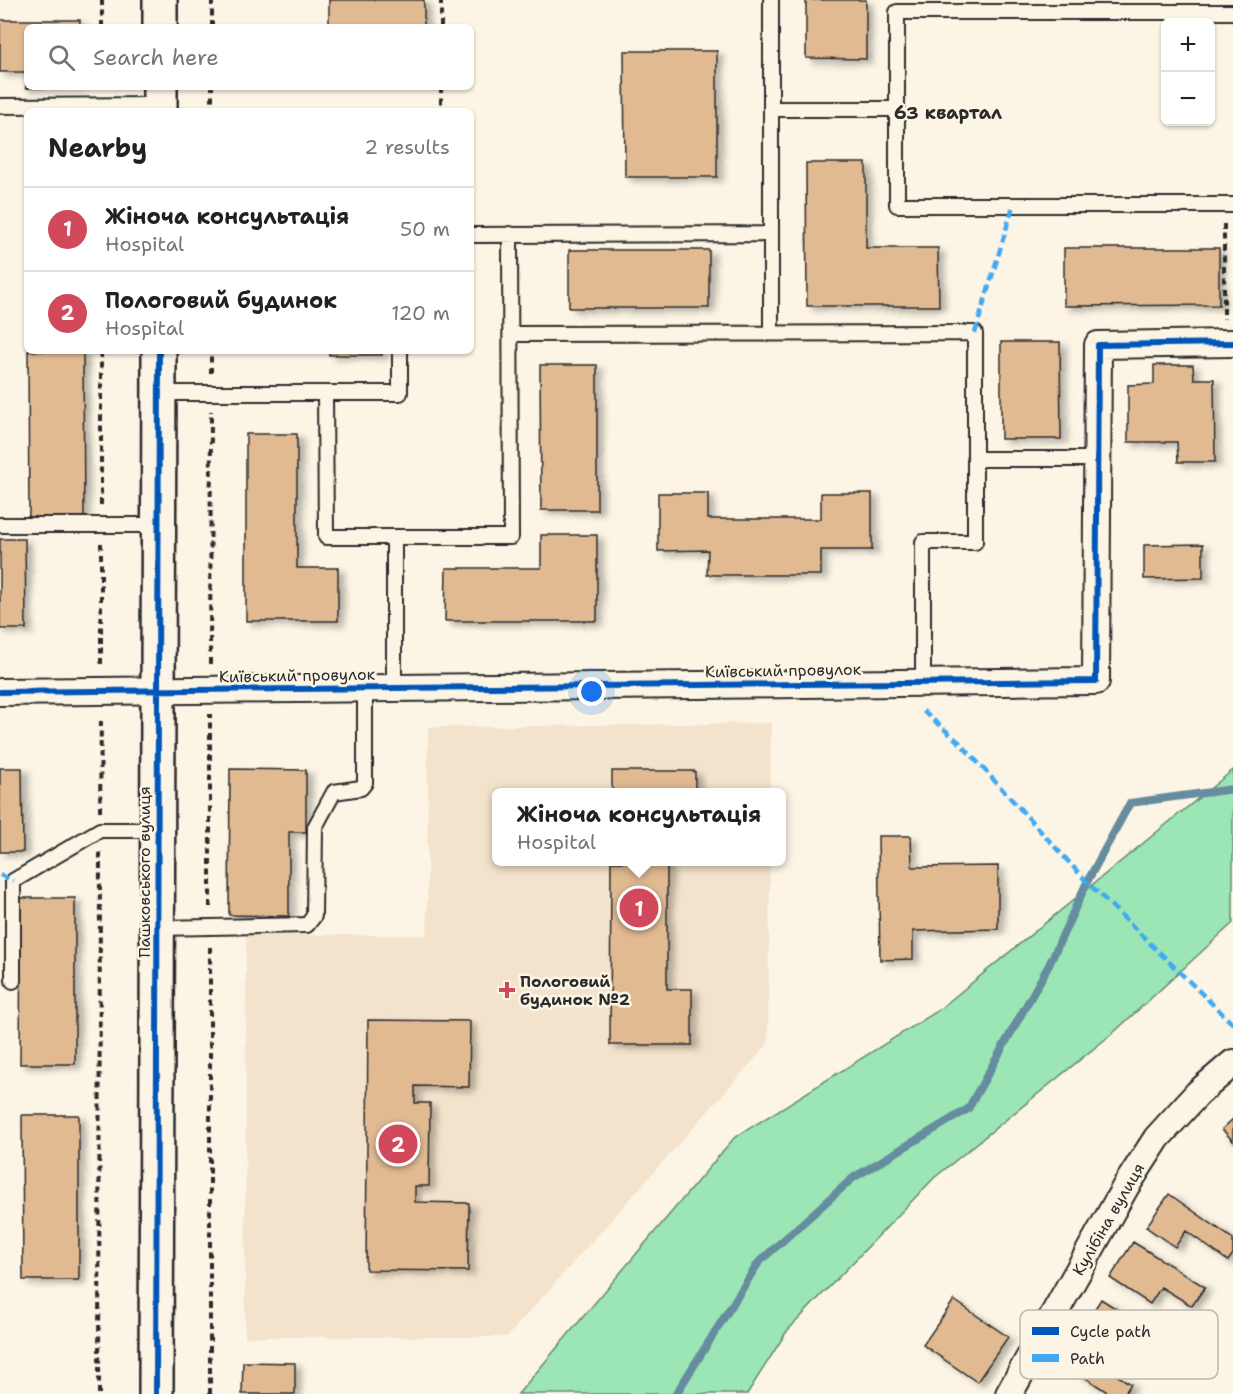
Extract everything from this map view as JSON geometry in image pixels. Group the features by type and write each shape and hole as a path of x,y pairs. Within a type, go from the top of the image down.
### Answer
{"street":[{"path":"160,0 160,24"},
{"name":"Київський провулок","path":"0,692 1096,681 1098,345 1229,343"},
{"name":"Пашковського вулиця","path":"156,1394 159,354"},
{"name":"Кулібіна вулиця","path":"1056,1310 1126,1186 1157,1138 1198,1093 1233,1063"},
{"name":"Кулібіна вулиця","path":"1009,1394 1020,1374"}],"lane":[{"path":"771,0 771,333"},
{"path":"1228,205 897,206 897,12 1008,6 1233,12"},
{"path":"0,106 160,101"},
{"path":"771,109 897,109"},
{"path":"474,234 771,234"},
{"path":"325,393 326,537 511,537 510,234"},
{"path":"510,334 975,333 975,542 922,542 923,682"},
{"path":"159,393 400,393 400,354"},
{"path":"975,459 1097,459"},
{"path":"0,525 158,525"},
{"path":"394,537 394,688"},
{"path":"157,928 307,925 312,922 315,916 315,827 334,792 361,788 365,783 365,688"},
{"path":"13,981 13,880 100,830 158,831"}],"path":[{"path":"102,0 102,24"},
{"path":"212,0 212,24"},
{"path":"441,0 441,24"},
{"path":"212,90 212,108"},
{"path":"441,90 441,108"},
{"path":"1228,205 1229,343"},
{"path":"99,1394 101,354"},
{"path":"210,1394 211,354"}],"shaded area":[{"name":"Пологовий будинок №2","path":"771,723 770,788 492,788 492,866 770,866 768,1044 507,1337 245,1337 246,935 427,935 428,727"}],"green space":[{"path":"1233,770 1233,923 1113,1033 934,1178 787,1331 747,1394 518,1394 734,1138 936,1012"}],"building":[{"path":"329,0 424,0 424,24 329,24"},
{"path":"806,0 866,0 866,59 806,58"},
{"path":"0,20 80,20 80,24 24,24 24,72 0,72"},
{"path":"624,51 717,51 717,177 625,177"},
{"path":"806,163 866,163 866,248 938,248 939,306 807,306"},
{"path":"1064,248 1219,248 1219,305 1064,306"},
{"path":"569,250 709,250 709,308 569,308"},
{"path":"1001,342 1060,342 1061,439 1001,439"},
{"path":"28,354 83,354 84,521 29,522"},
{"path":"329,354 382,354 382,355"},
{"path":"540,365 597,365 597,510 541,510"},
{"path":"1154,365 1193,365 1194,379 1214,379 1215,462 1178,462 1177,442 1128,442 1128,385 1154,384"},
{"path":"246,434 297,434 297,568 338,568 338,621 246,621"},
{"path":"658,493 708,493 708,519 821,519 821,493 872,493 872,550 821,550 821,575 707,575 708,550 658,551"},
{"path":"541,535 597,535 597,621 445,621 446,568 541,568"},
{"path":"0,539 25,539 26,629 0,629"},
{"path":"1203,544 1203,578 1144,579 1144,545"},
{"path":"0,768 22,768 23,852 0,852"},
{"path":"230,769 306,770 306,832 289,832 289,916 229,915"},
{"path":"612,771 695,771 695,788 612,788"},
{"path":"878,836 911,836 912,867 998,866 998,929 913,931 913,959 880,960"},
{"path":"611,866 667,866 667,989 692,989 692,1045 610,1045"},
{"path":"21,898 75,898 75,1064 20,1064"},
{"path":"368,1020 470,1021 469,1087 415,1086 415,1103 430,1103 429,1186 415,1186 415,1202 469,1203 468,1271 366,1270"},
{"path":"22,1115 79,1115 79,1280 23,1280"},
{"path":"1233,1119 1233,1141 1222,1129"},
{"path":"1169,1194 1233,1239 1233,1254 1228,1261 1186,1231 1175,1247 1146,1227"},
{"path":"1133,1242 1205,1287 1192,1306 1161,1287 1150,1304 1110,1278"},
{"path":"1101,1299 1118,1310 1094,1310"},
{"path":"954,1300 1008,1337 977,1382 923,1345"},
{"path":"243,1362 295,1363 295,1394 242,1394"},
{"path":"1087,1379 1123,1379 1131,1384 1124,1394 1110,1394"}],"waterway":[{"path":"676,1394 759,1262 853,1178 968,1109 1049,965 1087,882 1130,803 1233,789"}],"marked path":[{"path":"975,333 1013,206"},
{"path":"923,711 960,743 1087,882 1233,1024"},
{"path":"0,875 13,881"}],"cycle path":[{"path":"0,692 1096,681 1098,345 1233,343"},
{"path":"156,1394 159,354"}],"place":[{"name":"Жіноча консультація","path":"639,908"},
{"name":"Пологовий будинок №2","path":"507,990"},
{"name":"Пологовий будинок","path":"398,1144"}],"district":[{"name":"63 квартал","path":"948,113"}]}
